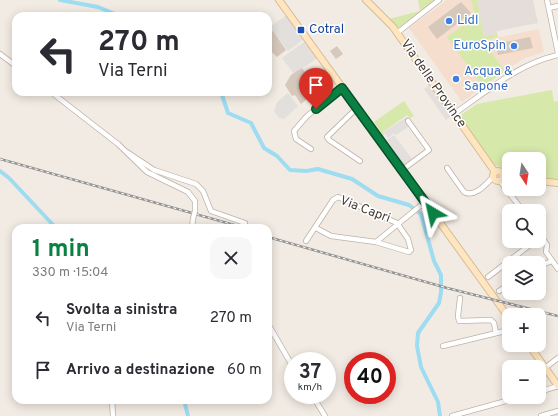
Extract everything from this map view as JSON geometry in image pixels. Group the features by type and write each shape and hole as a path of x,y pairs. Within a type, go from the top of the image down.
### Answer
{"street":[{"path":"278,0 502,308"},
{"name":"Via delle Province","path":"366,0 386,19 397,33 494,174"},
{"path":"397,33 439,0"},
{"path":"454,114 520,68 558,54 547,0"},
{"path":"549,8 558,6"},
{"path":"0,54 12,63"},
{"path":"311,149 296,138 294,131 307,116 342,88"},
{"path":"56,96 125,151 149,173 188,192 195,201 192,224"},
{"path":"357,108 327,137 329,140 360,161"},
{"path":"402,170 429,150 408,121"},
{"path":"125,151 132,154 154,170 194,183 203,191 210,210 245,223"},
{"path":"447,168 464,192 468,194 474,193 494,174 501,171 502,173"},
{"path":"494,174 496,181 502,179"},
{"path":"546,182 558,183"},
{"name":"Via Capri","path":"306,241 334,199 338,197 398,224"},
{"path":"376,242 425,202"},
{"path":"316,228 331,236 376,242 410,252 411,248 408,239 398,224"},
{"path":"488,277 526,248"},
{"path":"546,248 545,251 558,269"},
{"path":"546,263 552,261"},
{"path":"460,298 459,320 492,320 496,333"},
{"path":"272,331 284,352"},
{"path":"443,346 502,332"},
{"path":"546,367 558,358"},
{"path":"546,369 558,386 546,390"},
{"path":"452,416 502,402"},
{"path":"112,404 113,416"},
{"path":"318,404 325,416"},
{"path":"541,416 558,411"}],"shaded area":[{"path":"447,0 471,0 475,17 448,37 483,87 462,102 409,28"},
{"path":"477,0 533,0 538,23 497,31 497,34 484,36"},
{"path":"287,15 305,38 288,51 272,30 272,26"},
{"path":"539,29 544,52 525,58 505,71 482,41"},
{"path":"307,40 319,57 294,74 282,58"},
{"path":"430,85 451,116 446,120 424,89"},
{"path":"288,93 298,106 284,119 279,118 274,111 277,102"},
{"path":"408,116 413,124 396,135 394,133 388,138 384,132"},
{"path":"394,135 412,159 404,165 387,140"}],"green space":[{"path":"418,0 435,0 401,27 397,27 389,19 420,11"},
{"path":"471,0 477,0 484,36 497,34 498,37 483,41 505,71 483,87 447,37 475,17"},
{"path":"552,90 554,102 558,101 558,179 546,179 546,152 502,152 502,168 494,165 463,122 461,115 477,104"},
{"path":"404,101 414,116 410,118 407,115 383,132 385,134 383,135 374,122"}],"building":[{"name":"Lidl","path":"461,2 471,13 437,39 428,27"},
{"path":"272,32 286,50 277,57 272,52"},
{"name":"EuroSpin","path":"530,37 533,48 498,55 496,44"},
{"path":"337,46 343,54 336,59 330,51"},
{"path":"302,68 319,89 301,104 295,95 292,96 285,85 291,75"}],"waterway":[{"path":"60,0 98,7 110,12"},
{"path":"222,96 228,113 251,123 264,148 277,156 290,170 306,171 318,169 352,179 378,196 409,205 421,214 434,261 441,275 441,292 439,303 418,333 417,346 421,367 438,402 440,416"},
{"path":"0,171 9,178 52,224"},
{"path":"185,404 188,416"}],"railway":[{"path":"0,159 231,224"},
{"path":"272,238 447,288 558,316"}],"place":[{"name":"Lidl","path":"449,21"},
{"name":"Cotral","path":"301,30"},
{"name":"EuroSpin","path":"514,46"},
{"name":"Acqua & Sapone","path":"456,79"}],"route":[{"path":"316,109 342,88 433,213"}]}
